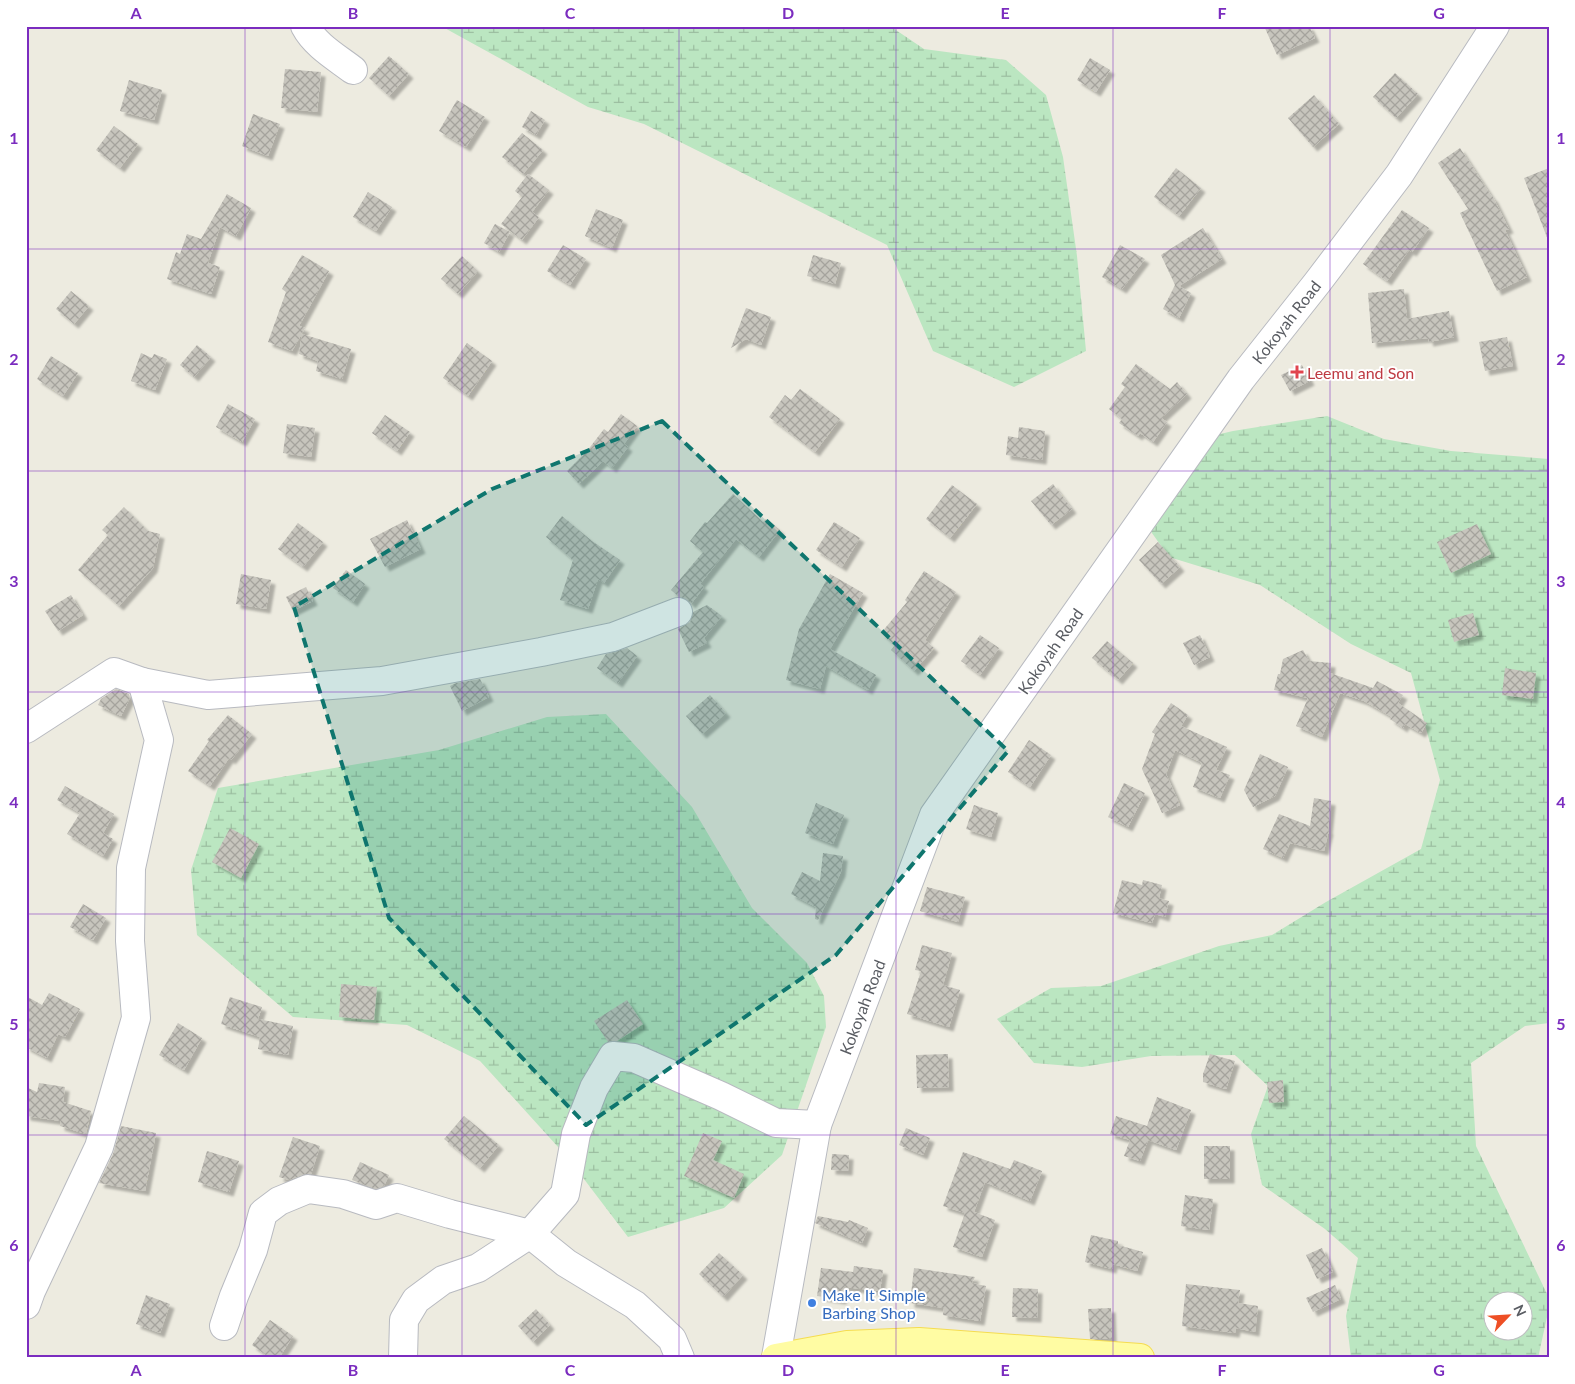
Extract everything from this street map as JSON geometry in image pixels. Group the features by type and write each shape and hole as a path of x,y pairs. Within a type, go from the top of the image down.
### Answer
{"main road":[{"path":"776,1357 847,1345 891,1350 919,1342 1140,1358"}],"street":[{"path":"305,26 309,33 326,50 353,70"},
{"name":"Kokoyah Road","path":"776,1357 817,1125 934,815 1241,379 1399,175 1495,26"},
{"path":"26,729 114,672 142,682 208,695 382,681 541,652 613,636 678,612"},
{"path":"26,1305 99,1147 136,1018 130,941 131,868 159,740 142,682"},
{"path":"403,1358 404,1320 416,1300 443,1280 478,1268 530,1234 564,1194 576,1134 594,1088 613,1056 634,1058 776,1122 817,1125"},
{"path":"224,1326 253,1250 263,1213 279,1201 308,1189 343,1194 376,1205 397,1198 502,1228 530,1234 566,1263 635,1306 672,1339 680,1358"}],"highlighted area":[{"path":"662,421 1008,751 836,955 586,1125 389,918 294,607 492,489"}],"green space":[{"path":"441,26 890,26 924,49 1006,60 1046,95 1063,157 1077,256 1086,351 1014,387 933,351 887,245 644,124 588,107"},
{"path":"1327,416 1384,439 1451,451 1549,459 1549,1023 1525,1026 1471,1063 1476,1146 1549,1298 1549,1308 1538,1358 1351,1358 1346,1316 1358,1258 1325,1229 1262,1185 1251,1134 1268,1086 1235,1055 1151,1056 1082,1067 1034,1063 997,1019 1051,988 1101,986 1219,946 1272,935 1326,902 1421,849 1440,780 1411,673 1351,644 1260,585 1169,557 1137,512 1194,440 1233,431"},
{"path":"606,714 692,807 752,908 807,963 824,996 826,1027 782,1155 724,1208 628,1237 568,1158 480,1061 407,1025 293,1017 197,935 191,870 218,788 439,750 547,717"}],"building":[{"path":"1264,26 1309,26 1315,38 1277,55"},
{"path":"389,56 409,74 389,96 369,78"},
{"path":"1090,58 1110,70 1096,92 1077,80"},
{"path":"285,69 321,72 317,112 281,108"},
{"path":"1395,73 1418,94 1396,118 1373,97"},
{"path":"129,80 162,90 154,120 120,111"},
{"path":"1314,95 1339,124 1313,147 1288,118"},
{"path":"457,100 485,117 466,147 439,131"},
{"path":"531,111 545,120 536,135 522,127"},
{"path":"253,114 280,124 268,156 242,146"},
{"path":"114,126 138,144 120,168 96,150"},
{"path":"522,133 543,150 523,174 502,157"},
{"path":"1460,148 1493,197 1509,229 1505,230 1527,277 1497,291 1460,213 1468,209 1438,163"},
{"path":"1176,168 1201,188 1179,216 1154,197"},
{"path":"1549,168 1549,240 1548,240 1524,178"},
{"path":"528,174 549,190 532,212 539,217 522,240 501,224 522,197 515,191"},
{"path":"368,192 392,207 376,231 353,217"},
{"path":"227,194 251,208 236,236 220,227 208,263 220,267 211,294 167,279 176,252 180,254 187,234 201,239"},
{"path":"596,209 623,220 612,248 585,236"},
{"path":"1402,210 1429,228 1412,252 1409,250 1387,281 1363,264"},
{"path":"495,224 510,232 499,252 484,243"},
{"path":"1203,228 1222,259 1179,286 1191,293 1179,318 1163,309 1175,285 1161,255"},
{"path":"563,245 586,259 570,285 547,271"},
{"path":"1120,245 1145,259 1122,289 1102,277"},
{"path":"302,255 329,271 299,326 305,328 292,351 268,342 286,292 282,289"},
{"path":"813,255 841,263 835,284 807,276"},
{"path":"462,256 478,271 458,294 441,279"},
{"path":"1404,289 1407,319 1449,311 1454,337 1429,342 1428,338 1372,343 1368,293"},
{"path":"71,291 89,306 74,324 56,309"},
{"path":"746,308 771,317 761,345 746,339 731,348"},
{"path":"302,334 351,349 342,379 316,371 318,361 299,354"},
{"path":"1507,337 1513,366 1485,371 1479,342"},
{"path":"467,343 492,361 468,396 443,378"},
{"path":"197,345 211,357 194,377 180,365"},
{"path":"141,353 152,358 154,354 167,359 155,390 131,381"},
{"path":"51,356 78,373 63,396 37,379"},
{"path":"1136,364 1170,389 1177,382 1187,394 1161,418 1167,422 1153,442 1140,433 1138,436 1119,423 1122,419 1109,409 1125,387 1121,384"},
{"path":"1302,365 1310,381 1290,391 1281,375"},
{"path":"800,389 840,419 815,452 769,417 785,395 791,400"},
{"path":"228,404 255,419 242,442 216,427"},
{"path":"621,414 637,426 624,444 628,447 612,468 603,461 579,484 567,471 587,451 604,429 608,432"},
{"path":"385,415 410,432 397,451 372,433"},
{"path":"287,424 315,428 311,457 283,453"},
{"path":"1019,427 1045,431 1042,460 1006,455 1008,436 1018,438"},
{"path":"1053,484 1072,509 1051,525 1031,501"},
{"path":"952,485 977,504 950,538 926,519"},
{"path":"733,494 763,522 766,519 780,530 759,557 736,539 700,584 704,587 691,604 671,590 703,552 690,541 705,522 707,523"},
{"path":"124,507 148,531 160,534 153,568 119,606 78,570 108,535 102,530"},
{"path":"562,516 592,541 620,560 604,583 598,579 588,609 560,600 573,560 546,537"},
{"path":"407,520 421,549 385,567 370,539"},
{"path":"834,522 860,538 842,567 816,550"},
{"path":"298,523 323,542 303,567 278,549"},
{"path":"1477,524 1491,554 1451,573 1437,542"},
{"path":"1158,542 1180,567 1161,584 1139,560"},
{"path":"346,570 365,584 353,602 333,588"},
{"path":"924,571 956,592 925,640 934,648 914,671 891,650 895,645 881,633 907,602 905,600"},
{"path":"241,574 271,580 266,609 236,604"},
{"path":"830,574 863,593 830,649 876,675 868,690 826,666 820,689 786,680 799,629"},
{"path":"306,587 313,601 293,611 286,597"},
{"path":"71,595 83,615 58,631 45,611"},
{"path":"707,605 722,616 704,638 707,643 689,652 678,629 690,622 693,612"},
{"path":"1473,613 1479,635 1454,642 1448,620"},
{"path":"980,635 999,648 980,675 961,661"},
{"path":"1200,635 1210,657 1194,665 1183,643"},
{"path":"1107,641 1133,663 1118,680 1092,658"},
{"path":"627,648 637,656 618,683 597,668 606,654"},
{"path":"1303,650 1309,661 1331,663 1330,673 1373,688 1377,681 1403,695 1398,703 1427,723 1421,733 1405,724 1403,728 1390,719 1392,717 1364,701 1340,693 1322,737 1296,726 1308,698 1274,690 1283,659"},
{"path":"1505,668 1536,673 1533,699 1502,695"},
{"path":"480,679 489,697 462,711 450,686 456,683"},
{"path":"116,689 129,694 130,698 121,716 98,705 101,699"},
{"path":"710,695 726,713 702,734 686,716"},
{"path":"1171,703 1188,715 1181,726 1227,747 1216,770 1230,775 1220,798 1193,787 1202,763 1175,750 1166,774 1180,805 1162,813 1142,769 1155,734 1152,732"},
{"path":"228,715 252,734 231,760 229,758 210,786 188,771 209,741 207,740"},
{"path":"1029,740 1051,755 1030,787 1008,772"},
{"path":"1260,754 1288,767 1275,796 1253,807 1244,790"},
{"path":"1124,783 1145,793 1128,827 1108,817"},
{"path":"65,786 114,814 103,833 113,839 103,856 67,834 80,813 57,800"},
{"path":"1314,798 1331,801 1329,830 1324,851 1290,843 1283,858 1263,849 1279,814 1310,826"},
{"path":"816,803 844,815 833,844 805,833"},
{"path":"974,805 998,813 991,837 966,829"},
{"path":"230,828 259,844 241,878 212,862"},
{"path":"823,853 843,856 841,872 818,920 815,919 816,907 791,894 802,872 820,881"},
{"path":"1122,880 1142,885 1143,880 1162,885 1159,898 1169,901 1165,917 1155,914 1152,923 1113,913"},
{"path":"927,887 965,897 958,922 920,911"},
{"path":"83,904 106,918 93,940 70,927"},
{"path":"922,945 952,953 943,985 960,990 949,1027 907,1014 921,971 915,970"},
{"path":"341,984 377,987 374,1020 339,1017"},
{"path":"49,993 80,1009 65,1037 58,1034 47,1058 26,1047 26,996 42,1005"},
{"path":"230,997 262,1007 258,1019 293,1026 288,1055 258,1049 260,1037 221,1024"},
{"path":"627,1000 643,1024 617,1041 608,1042 594,1021"},
{"path":"178,1023 202,1038 184,1070 159,1055"},
{"path":"948,1054 949,1087 917,1088 916,1055"},
{"path":"1210,1054 1235,1061 1226,1089 1203,1082 1203,1074"},
{"path":"1283,1080 1284,1102 1269,1103 1267,1082"},
{"path":"39,1083 65,1087 63,1102 91,1111 86,1134 60,1126 61,1121 26,1116 26,1087 37,1092"},
{"path":"1157,1097 1191,1110 1176,1150 1148,1140 1140,1161 1124,1156 1130,1140 1110,1134 1116,1116 1147,1126"},
{"path":"464,1116 499,1145 480,1168 444,1139"},
{"path":"121,1126 156,1133 145,1191 99,1183 113,1154"},
{"path":"906,1128 930,1138 923,1155 899,1145"},
{"path":"703,1133 722,1141 713,1160 744,1174 734,1198 684,1176"},
{"path":"293,1137 320,1146 311,1174 289,1180 279,1177"},
{"path":"1204,1146 1230,1146 1230,1179 1204,1179"},
{"path":"207,1151 239,1161 229,1192 198,1182"},
{"path":"963,1152 1010,1169 1014,1160 1042,1171 1030,1201 985,1182 974,1212 995,1220 982,1257 953,1247 965,1213 943,1206"},
{"path":"832,1154 849,1155 848,1171 831,1170"},
{"path":"360,1162 389,1175 384,1186 376,1189 352,1180"},
{"path":"1185,1195 1213,1199 1209,1230 1181,1226"},
{"path":"818,1216 848,1222 849,1220 868,1228 862,1243 815,1223"},
{"path":"1091,1235 1118,1241 1118,1245 1143,1252 1137,1271 1113,1264 1112,1269 1085,1262"},
{"path":"1322,1248 1333,1272 1317,1279 1306,1255"},
{"path":"719,1253 743,1275 723,1297 699,1274"},
{"path":"854,1266 883,1270 880,1291 844,1287 842,1300 817,1296 821,1268 853,1272"},
{"path":"914,1268 975,1277 972,1283 986,1286 980,1321 943,1315 944,1308 910,1303"},
{"path":"1186,1284 1240,1290 1238,1303 1258,1306 1255,1332 1236,1328 1235,1333 1182,1326"},
{"path":"1335,1285 1341,1299 1313,1312 1306,1298"},
{"path":"1013,1288 1038,1289 1037,1318 1012,1317"},
{"path":"146,1295 170,1304 160,1333 136,1324"},
{"path":"1111,1308 1112,1339 1090,1339 1088,1309"},
{"path":"536,1309 550,1325 533,1342 518,1326"},
{"path":"270,1320 293,1336 279,1358 270,1358 252,1345"}],"place":[{"name":"Leemu and Son","path":"1297,372"},
{"name":"Make It Simple Barbing Shop","path":"812,1303"}]}
